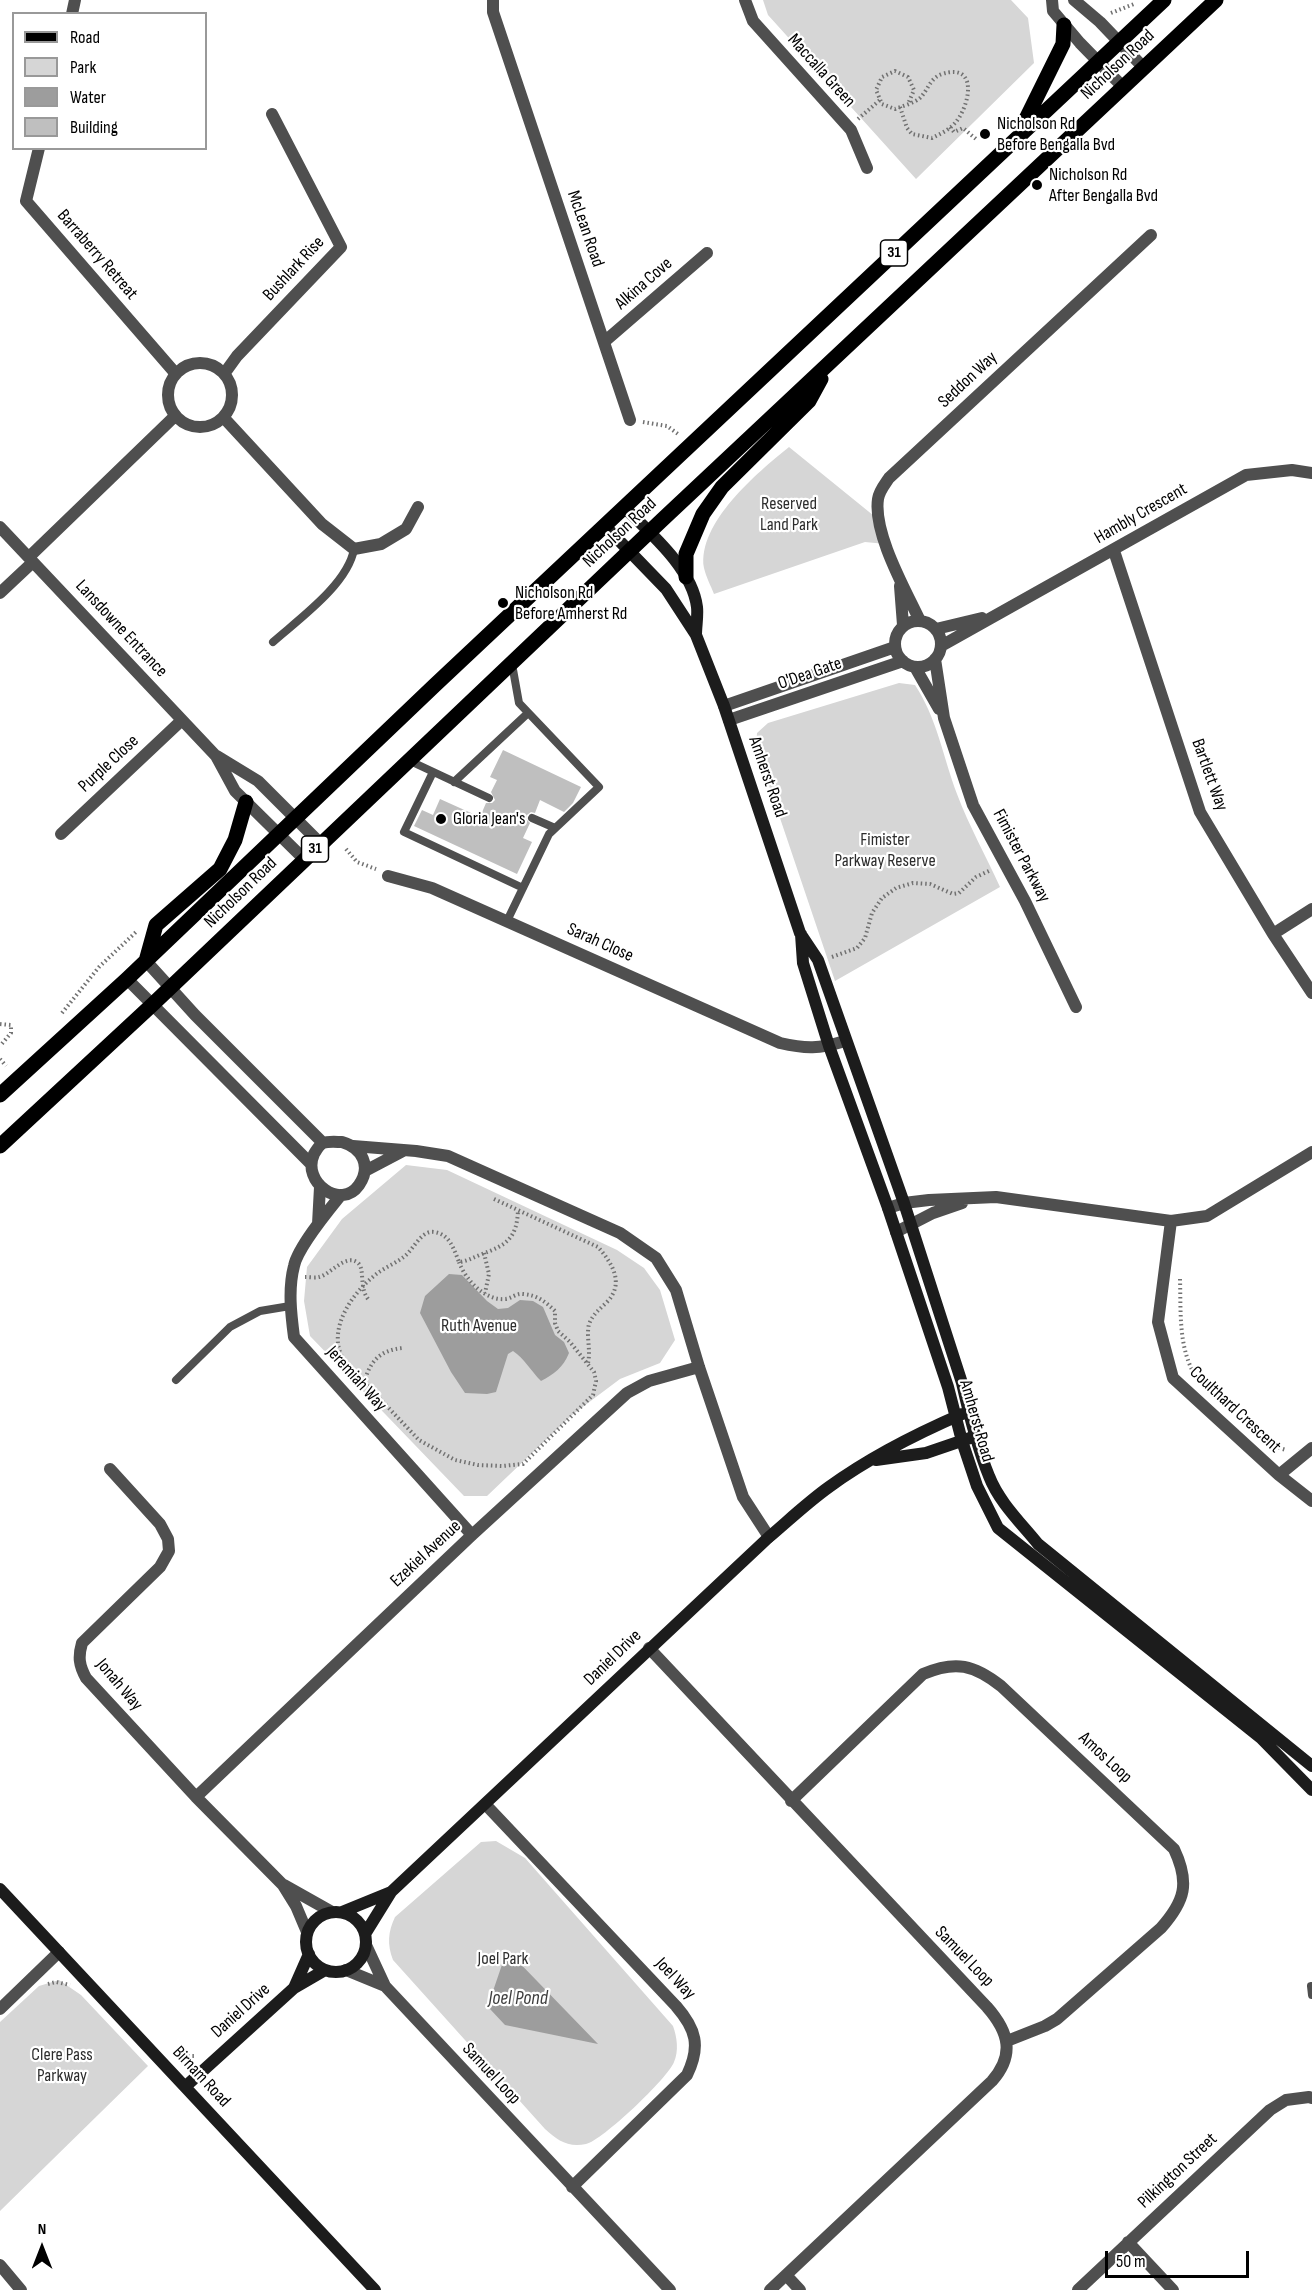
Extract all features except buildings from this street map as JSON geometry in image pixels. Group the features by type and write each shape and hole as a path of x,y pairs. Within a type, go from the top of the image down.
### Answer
{"main road":[{"name":"Nicholson Road","path":"0,1095 127,979 435,685 1164,0"},
{"name":"Nicholson Road","path":"0,1146 1216,0"},
{"path":"1018,138 1063,44 1065,25"},
{"path":"686,577 686,554 703,514 722,487 809,401 829,366"},
{"name":"Amherst Road","path":"624,507 676,560 686,577 697,605 696,635"},
{"name":"Amherst Road","path":"605,526 666,589 696,635 724,706 800,933 803,963 829,1046 888,1208 948,1387 976,1486 998,1528 1261,1738 1312,1790"},
{"path":"146,961 156,925 220,869 235,840 246,802"},
{"name":"Amherst Road","path":"800,933 818,960 904,1203 962,1383 989,1478 1005,1503 1038,1544 1312,1766"},
{"name":"Daniel Drive","path":"346,1970 356,1964 362,1955 365,1939 391,1892 769,1537 830,1486 869,1461 919,1433 969,1411"},
{"name":"Daniel Drive","path":"869,1461 926,1453 976,1435"},
{"name":"Birnam Road","path":"0,1889 375,2290"},
{"name":"Daniel Drive","path":"294,1988 309,1954 306,1944 313,1922 321,1916 391,1892"},
{"path":"337,1912 352,1917 360,1924 365,1939"},
{"path":"309,1954 316,1964 325,1970 346,1970"},
{"name":"Daniel Drive","path":"186,2086 294,1988 325,1970"}],"street":[{"name":"McLean Road","path":"493,0 493,12 630,420"},
{"name":"Maccalla Green","path":"745,0 753,21 849,128 867,168"},
{"path":"1052,0 1053,11 1123,87"},
{"path":"1074,0 1120,42 1144,68"},
{"name":"Bushlark Rise","path":"225,374 237,356 341,247 272,114"},
{"name":"Barraberry Retreat","path":"39,150 26,201 176,374"},
{"name":"Seddon Way","path":"920,621 900,579 877,516 879,495 889,478 1151,235"},
{"name":"Alkina Cove","path":"604,342 707,253"},
{"path":"196,363 218,368 225,374 231,384 233,395 231,406 224,418 204,428 193,427 174,416 167,395 176,374 196,363"},
{"path":"0,593 174,416"},
{"path":"224,418 322,524 354,549 381,544 406,530 418,507"},
{"name":"Hambly Crescent","path":"941,646 1246,475 1292,470 1312,473"},
{"name":"Lansdowne Entrance","path":"0,527 216,756 235,791 305,860"},
{"name":"Bartlett Way","path":"1114,551 1200,812 1273,934 1312,993"},
{"name":"Seddon Way","path":"900,579 903,625"},
{"name":"Hambly Crescent","path":"936,629 995,614"},
{"path":"911,621 920,621 929,623 936,629 941,646 935,659 926,665 915,667 898,657 895,639 903,625 911,621"},
{"name":"O'Dea Gate","path":"724,706 895,647"},
{"name":"Fimister Parkway","path":"935,659 944,718 973,805 1076,1007"},
{"name":"O'Dea Gate","path":"729,720 903,661"},
{"name":"Fimister Parkway","path":"915,667 944,718"},
{"name":"Purple Close","path":"61,834 182,720"},
{"name":"Lansdowne Entrance","path":"216,756 258,781 321,844"},
{"name":"Sarah Close","path":"388,876 432,888 780,1043 803,1048 829,1046 845,1041"},
{"path":"1273,934 1312,909"},
{"path":"146,961 195,1015 323,1143"},
{"path":"127,979 310,1163 313,1175 320,1187 330,1193 341,1195 351,1192 358,1186 365,1171 363,1157 353,1146"},
{"path":"310,1163 316,1150 323,1143 342,1142 353,1146 448,1156 620,1233 656,1258 676,1290 699,1367 743,1497 769,1537"},
{"path":"365,1171 404,1150"},
{"path":"888,1208 928,1200 996,1197 1171,1221 1207,1216 1312,1152"},
{"name":"Jeremiah Way","path":"318,1224 320,1187"},
{"name":"Jeremiah Way","path":"341,1195 318,1224 294,1264 290,1306 294,1337 472,1535"},
{"path":"896,1232 933,1213 975,1199"},
{"name":"Coulthard Crescent","path":"1171,1221 1158,1322 1173,1378 1279,1475 1312,1501"},
{"name":"Ezekiel Avenue","path":"196,1797 472,1535 627,1393 649,1381 699,1367"},
{"path":"1279,1475 1312,1448"},
{"name":"Jonah Way","path":"110,1468 160,1524 168,1539 169,1551 160,1567 82,1643 79,1655 80,1668 86,1678 196,1797 283,1885 308,1932"},
{"name":"Samuel Loop","path":"649,1648 987,2007 998,2020 1007,2041"},
{"name":"Amos Loop","path":"791,1801 923,1674 938,1668 966,1666 983,1672 1001,1686 1174,1849 1181,1865 1184,1881 1182,1896 1176,1911 1161,1929 1057,2019 1007,2041"},
{"name":"Joel Way","path":"486,1805 676,2006 688,2020 693,2032 694,2055 687,2075 572,2187"},
{"name":"Jonah Way","path":"283,1885 337,1912"},
{"name":"Samuel Loop","path":"365,1939 384,1986 670,2290"},
{"path":"0,2009 59,1952"},
{"name":"Samuel Loop","path":"346,1970 384,1986"},
{"path":"770,2290 992,2081 1005,2061 1007,2041"},
{"name":"Pilkington Street","path":"1078,2290 1270,2110 1286,2100 1311,2094"},
{"path":"1128,2242 1173,2290"},
{"path":"0,2265 21,2290"},
{"path":"786,2275 800,2290"}],"lane":[{"path":"273,642 338,583 352,562 354,549"},
{"path":"507,921 549,834 599,787 519,703 512,664"},
{"path":"454,782 528,713"},
{"path":"410,761 489,798"},
{"path":"433,772 404,832 523,888"},
{"path":"532,818 555,828"},
{"path":"176,1380 231,1327 260,1311 290,1306"}],"path":[{"path":"900,107 907,128 912,134 932,138 955,123 965,104 969,82 960,74 940,74 919,98 908,104 900,107 895,109 882,104 880,100 876,90 882,77 895,72 908,77 914,90 908,104"},
{"path":"849,128 880,100"},
{"path":"950,127 954,132 966,129 976,140"},
{"path":"630,420 668,426 678,434"},
{"path":"346,849 357,862 369,865 388,876"},
{"path":"826,959 857,948 865,938 872,913 882,898 896,888 913,883 930,884 952,894 959,892 976,878 1005,864"},
{"path":"60,1015 99,967 140,928"},
{"path":"0,1024 11,1025 11,1033 0,1046"},
{"path":"0,1059 6,1066"},
{"path":"0,1072 14,1059"},
{"path":"494,1200 598,1247 609,1260 616,1273 614,1290 608,1300 597,1310 589,1326 588,1363"},
{"path":"459,1262 495,1250 511,1238 516,1228 518,1210"},
{"path":"434,1232 449,1240 466,1275 478,1289 485,1293 504,1300 519,1293 536,1296 546,1302 555,1311 558,1331 564,1335 594,1372 596,1381 593,1395 523,1464 478,1465 455,1460 419,1440 364,1383 339,1353 337,1327 348,1307 378,1273 406,1255 426,1233 434,1232"},
{"path":"484,1253 489,1274 485,1293"},
{"path":"293,1275 321,1276 350,1260 357,1262 362,1268 362,1289 368,1299"},
{"path":"1180,1277 1182,1334 1191,1369 1199,1381"},
{"path":"364,1383 368,1368 377,1357 403,1348"},
{"path":"1270,1444 1286,1450 1295,1449"},
{"path":"42,1985 56,1982 72,1985 78,1990 86,1981"},
{"path":"172,2051 182,2056 201,2055"}],"green space":[{"path":"763,0 1011,0 1028,18 1034,63 916,179 768,15"},
{"name":"Reserved Land Park","path":"789,447 879,520 886,544 865,542 714,594 704,568 704,551 710,534 732,500"},
{"name":"Fimister Parkway Reserve","path":"899,683 915,685 923,698 962,806 1000,887 835,981 756,747 757,733 768,723"},
{"name":"Ruth Avenue","path":"406,1165 447,1170 617,1250 644,1268 660,1290 675,1340 660,1363 620,1379 572,1415 487,1496 464,1496 310,1336 304,1301 307,1267 342,1219"},
{"name":"Joel Park","path":"496,1841 525,1858 673,2026 677,2053 669,2070 648,2094 619,2121 586,2144 574,2145 563,2142 545,2129 393,1960 391,1954 389,1938 395,1917 481,1842"},
{"name":"Clere Pass Parkway","path":"59,1980 81,1995 148,2066 0,2211 0,2022 39,1986"}],"water":[{"path":"449,1274 462,1275 498,1309 508,1308 520,1300 533,1301 543,1307 555,1335 564,1342 569,1353 561,1367 541,1381 513,1351 508,1354 496,1392 465,1393 451,1372 420,1313 425,1296"},
{"name":"Joel Pond","path":"507,1950 598,2044 505,2025 490,2009 492,1994"}],"place":[{"name":"Nicholson Rd Before Bengalla Bvd","path":"985,134"},
{"name":"Nicholson Rd After Bengalla Bvd","path":"1037,185"},
{"name":"Nicholson Rd Before Amherst Rd","path":"503,603"},
{"name":"Gloria Jean's","path":"441,819"}]}
